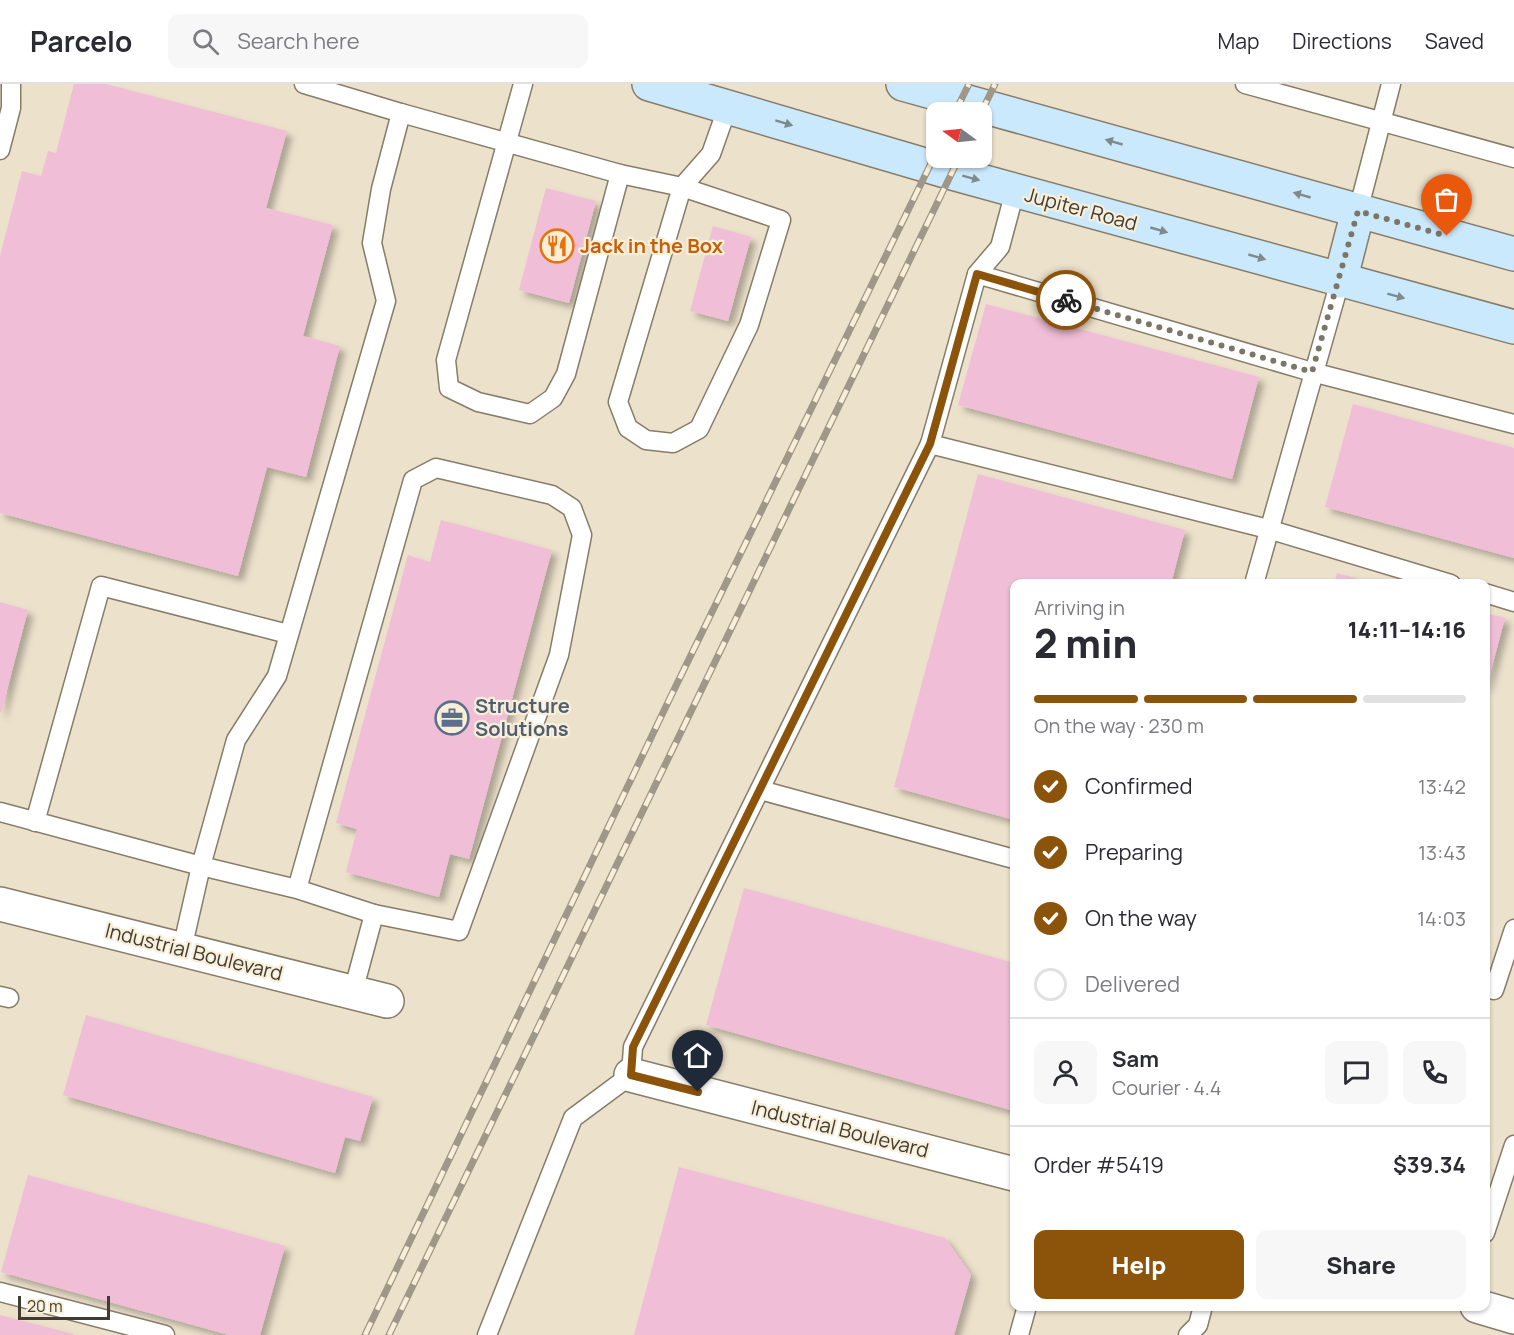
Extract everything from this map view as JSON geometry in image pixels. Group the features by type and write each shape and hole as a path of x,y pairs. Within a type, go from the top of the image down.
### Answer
{"main road":[{"name":"Jupiter Road","path":"649,84 733,95 1016,190 1514,327"},
{"path":"903,84 1514,254"},
{"path":"1340,280 1358,211"}],"street":[{"name":"Industrial Boulevard","path":"0,904 387,1001"},
{"name":"Industrial Boulevard","path":"631,1075 1010,1172"},
{"path":"1490,1310 1514,1317"}],"lane":[{"path":"0,150 11,108 11,84"},
{"path":"304,84 339,89 401,112 620,174 682,187 781,220 748,325 699,429 674,443 646,440 628,428 618,402 682,187 711,154 733,95"},
{"path":"523,84 446,360 449,388 478,402 530,414 553,398 566,374 620,174"},
{"path":"1245,84 1514,158"},
{"path":"1358,211 1391,84"},
{"path":"182,949 201,866 236,740 277,676 386,301 372,243 381,189 401,112"},
{"path":"487,1335 573,1118 631,1075 633,1047 930,444 977,274 1000,247 1016,190"},
{"path":"977,274 1312,372 1514,424"},
{"path":"1255,579 1312,372 1340,280"},
{"path":"930,444 1268,529 1434,579"},
{"path":"0,812 201,866 297,889 374,914 459,931 559,656 582,535 573,508 552,495 436,468 413,480 297,889"},
{"path":"35,822 101,586 288,634"},
{"path":"1490,595 1514,602"},
{"path":"760,790 1010,858"},
{"path":"353,992 374,914"},
{"path":"1490,989 1494,990 1514,929"},
{"path":"1490,1218 1514,1145"},
{"path":"0,1292 165,1335"},
{"path":"1019,1335 1026,1311"},
{"path":"1188,1335 1198,1325 1202,1311"}],"building":[{"path":"74,84 106,84 287,131 266,208 333,225 303,336 340,346 306,477 267,467 238,576 0,513 0,256 22,171 41,176 48,151 56,153"},
{"name":"Jack in the Box","path":"546,188 596,201 569,303 519,290"},
{"path":"713,226 751,237 728,321 690,311"},
{"path":"986,304 1259,377 1232,479 958,405"},
{"path":"1353,404 1514,448 1514,558 1325,507"},
{"path":"978,474 1185,530 1172,579 1010,579 1010,819 894,787"},
{"path":"441,520 552,550 469,859 450,854 439,897 346,872 357,829 336,823 408,555 430,562"},
{"path":"1337,573 1359,579 1335,579"},
{"path":"0,602 28,610 1,713 0,712"},
{"path":"1490,614 1505,618 1490,674"},
{"path":"744,888 1010,962 1010,1110 706,1025"},
{"path":"86,1015 373,1097 360,1141 345,1137 335,1173 63,1095"},
{"path":"679,1167 945,1238 971,1275 954,1335 634,1335"},
{"path":"28,1175 285,1246 260,1335 229,1335 1,1272"},
{"path":"0,1315 73,1334 73,1335 0,1335"}],"railway":[{"path":"960,102 969,84"},
{"path":"986,102 995,84"},
{"path":"365,1335 670,698 929,168"},
{"path":"389,1335 954,168"}],"way so far":[{"path":"1066,300 1312,372 1358,211 1447,236"}],"place":[{"name":"Jack in the Box","path":"557,246"},
{"name":"Structure Solutions","path":"452,718"}],"route":[{"path":"698,1092 631,1075 633,1047 930,444 977,274 1066,300"}]}
